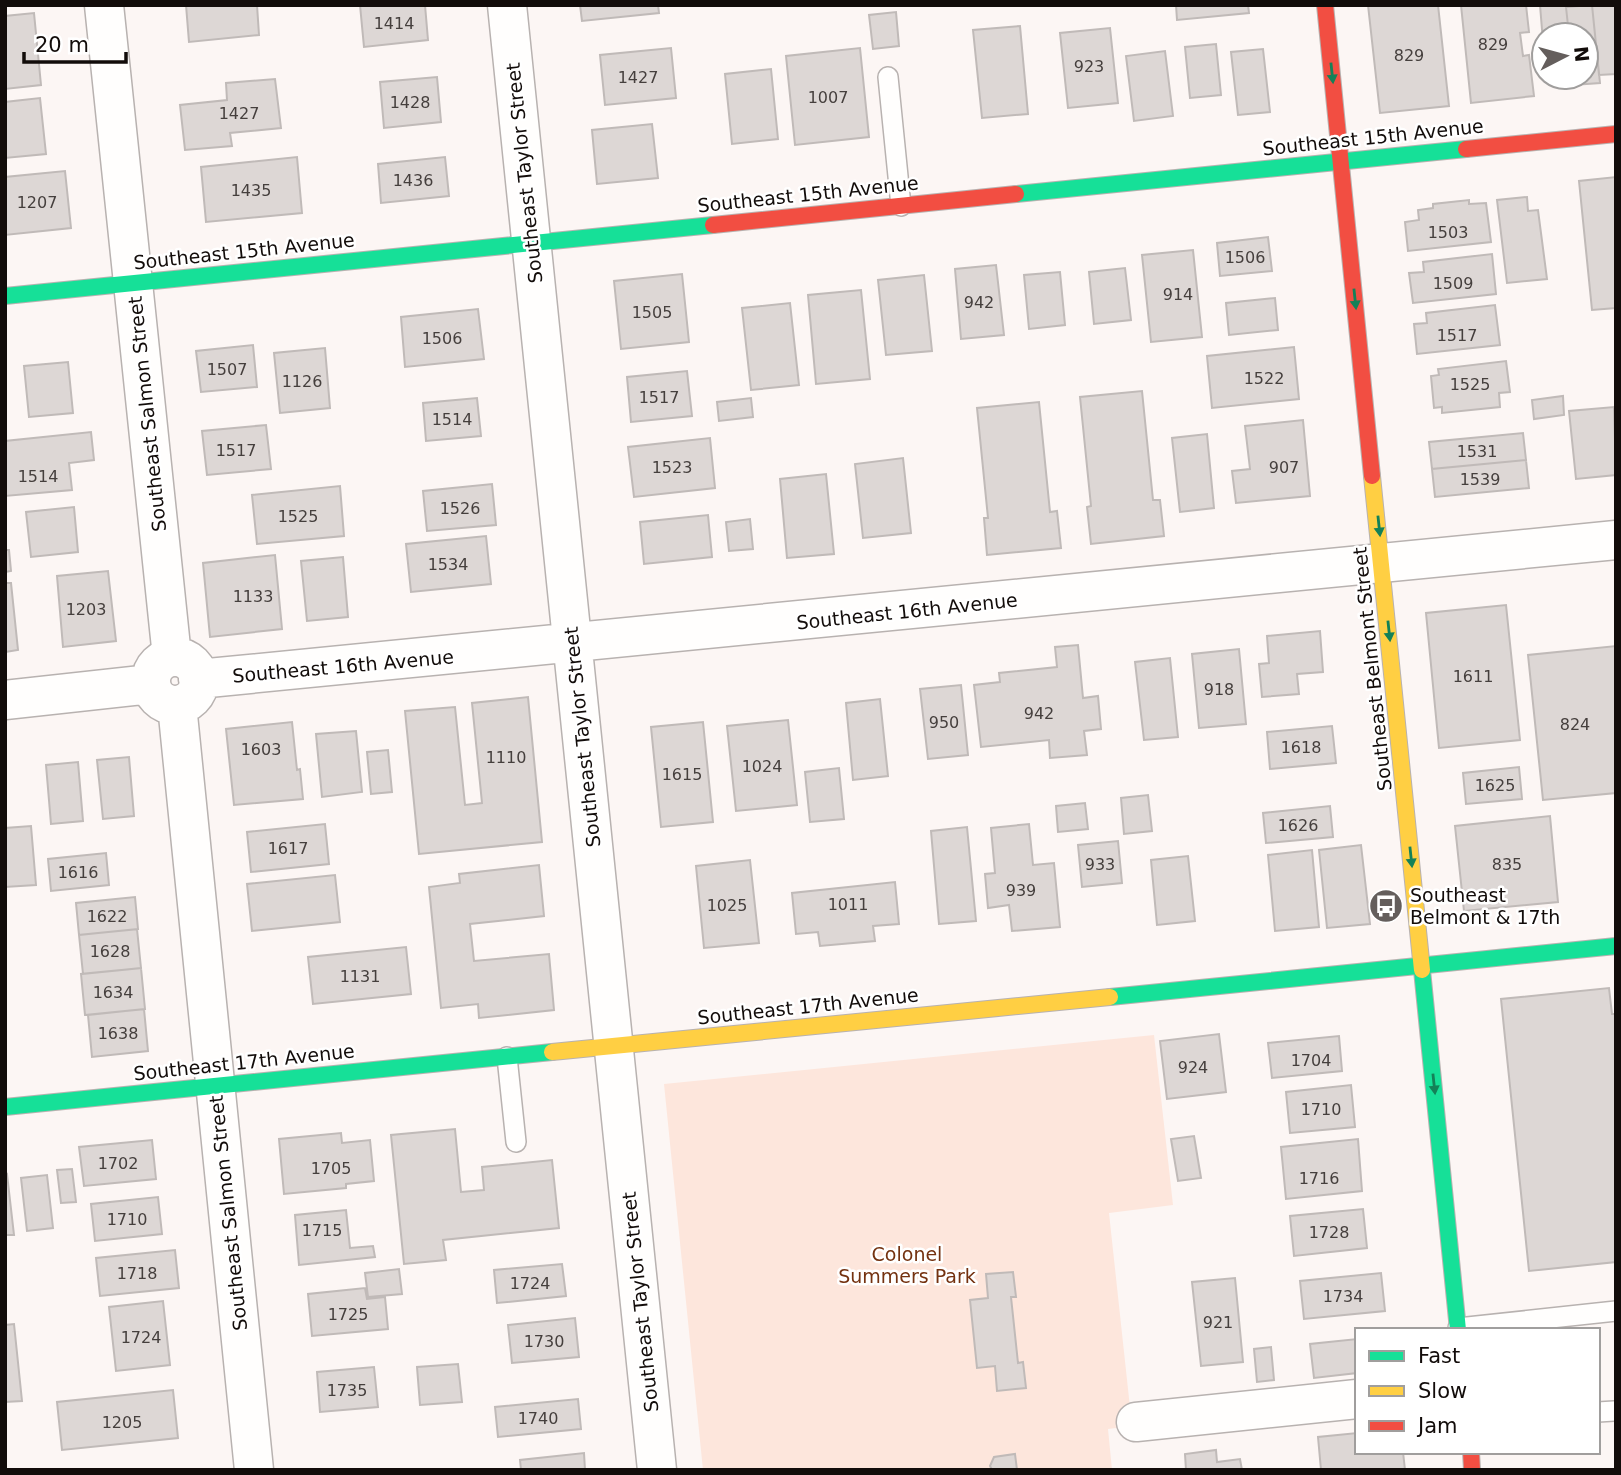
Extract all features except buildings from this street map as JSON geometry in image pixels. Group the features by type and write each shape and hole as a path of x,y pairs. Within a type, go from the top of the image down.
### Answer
{"street":[{"name":"Southeast Salmon Street","path":"104,5 254,1470"},
{"name":"Southeast Taylor Street","path":"507,5 657,1470"},
{"name":"Southeast Belmont Street","path":"1325,5 1458,1328"},
{"name":"Southeast 15th Avenue","path":"5,296 1616,134"},
{"name":"Southeast 16th Avenue","path":"5,700 174,681 1616,540"},
{"name":"Southeast 17th Avenue","path":"5,1107 1616,946"},
{"path":"1136,1422 1355,1399"}],"lane":[{"path":"888,77 901,206"},
{"path":"507,1057 516,1142"},
{"path":"1467,1328 1616,1311"}],"green space":[{"name":"Colonel Summers Park","path":"1154,1035 1173,1205 1109,1213 1132,1426 1108,1429 1112,1470 703,1470 664,1084"}],"traffic: fast":[{"path":"1016,194 1466,149"},
{"path":"5,296 713,225"},
{"path":"1110,997 1616,946"},
{"path":"1422,970 1458,1328"},
{"path":"5,1107 552,1052"}],"traffic: slow":[{"path":"1372,476 1422,970"},
{"path":"552,1052 1110,997"}],"traffic: jam":[{"path":"1325,5 1372,476"},
{"path":"1466,149 1616,134"},
{"path":"713,225 1016,194"},
{"path":"1471,1454 1472,1470"}],"place":[{"name":"Southeast Belmont & 17th","path":"1386,906"}]}
